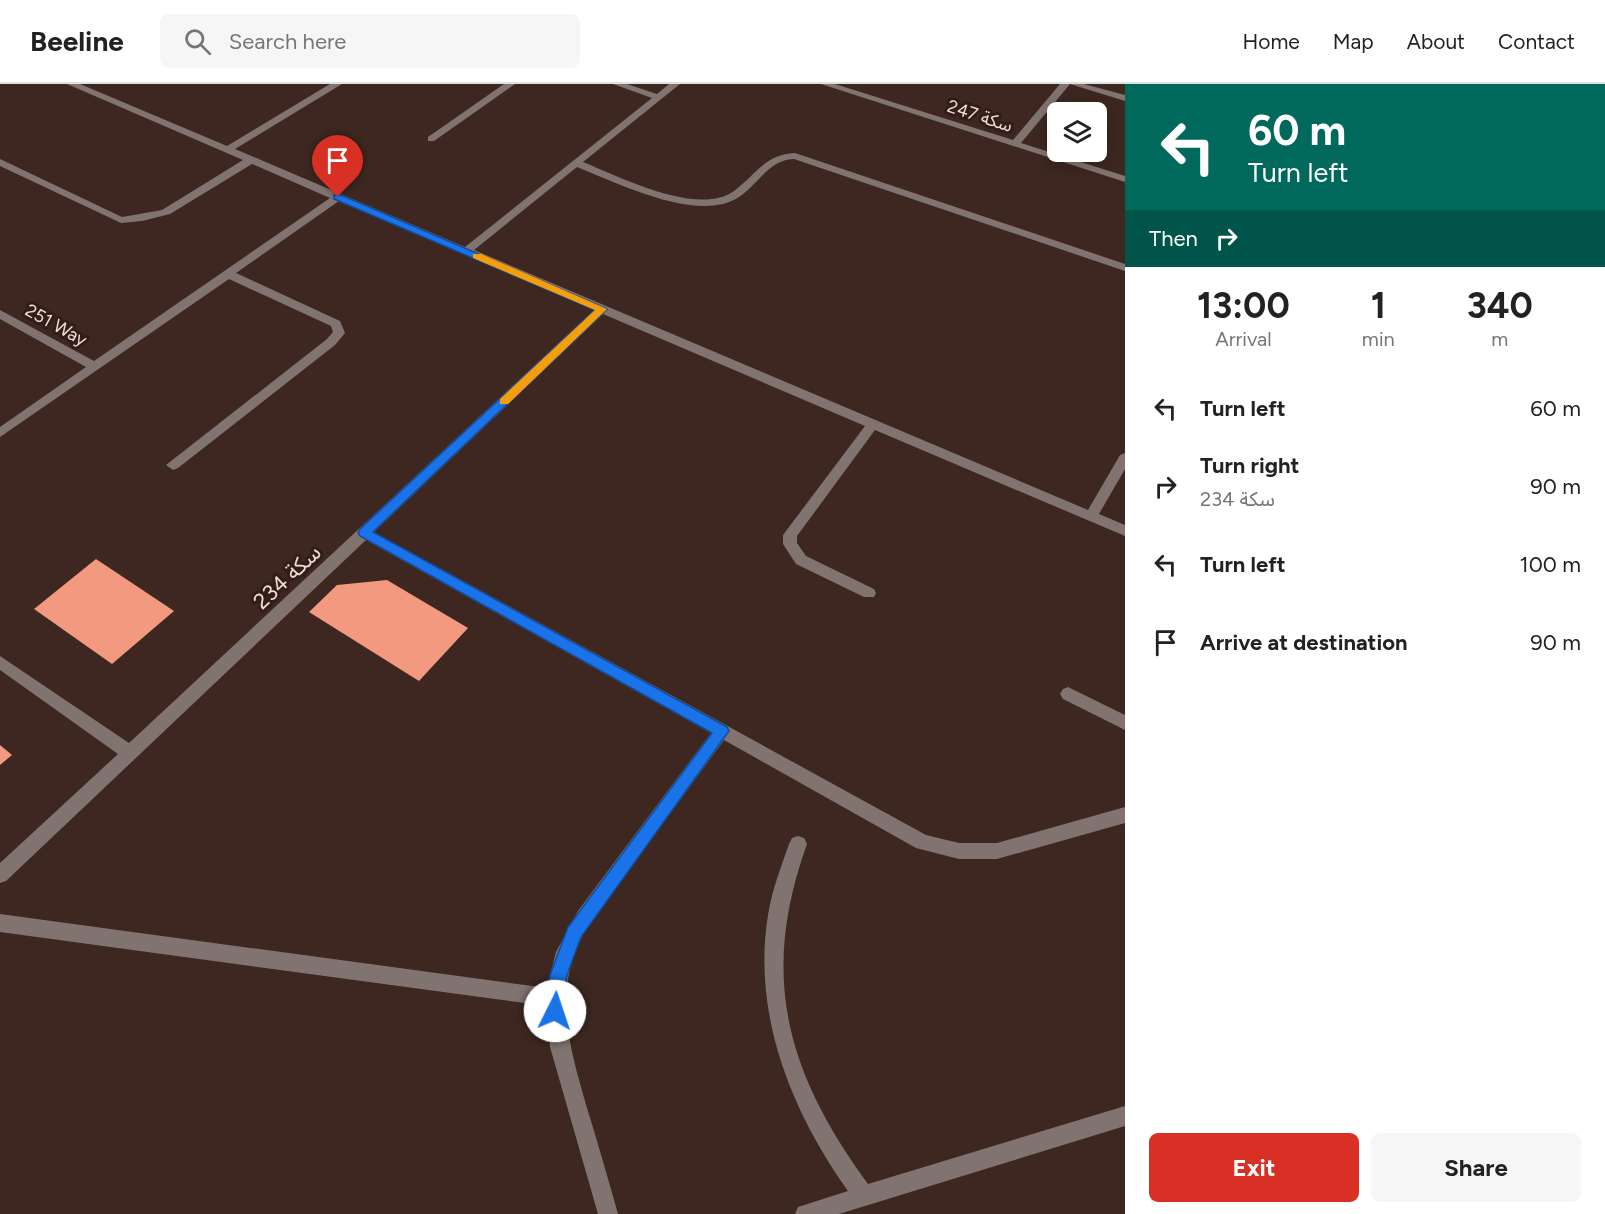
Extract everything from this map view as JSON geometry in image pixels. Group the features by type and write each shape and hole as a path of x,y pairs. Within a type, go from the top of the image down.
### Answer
{"street":[{"path":"72,84 1125,531"},
{"path":"227,150 337,84"},
{"path":"431,139 510,84"},
{"path":"618,84 658,97"},
{"path":"466,251 675,84"},
{"name":"سكة 247","path":"826,84 1125,179"},
{"path":"1015,144 1065,84"},
{"path":"1074,84 1125,98"},
{"path":"576,163 678,200 699,203 729,198 737,194 775,159 795,156 1125,268"},
{"path":"0,162 121,220 166,212 251,160"},
{"path":"0,434 338,197"},
{"path":"172,465 331,342 339,333 336,324 228,273"},
{"name":"سكة 234","path":"0,875 602,309"},
{"name":"251 Way","path":"0,314 95,367"},
{"path":"868,593 801,560 790,544 790,535 873,424"},
{"path":"1091,516 1125,458"},
{"path":"364,533 905,833 941,848 979,854 997,851 1125,815"},
{"path":"0,662 130,753"},
{"path":"1068,694 1125,723"},
{"path":"608,1214 560,1047 555,1023 558,975 574,932 722,731"},
{"path":"798,844 786,872 778,902 773,958 776,1006 797,1082 814,1120 864,1196"},
{"path":"0,923 555,998"},
{"path":"805,1214 1125,1116"}],"building":[{"path":"96,559 174,611 112,664 34,609"},
{"path":"387,580 468,628 419,681 309,612 337,585"},
{"path":"0,745 12,755 0,765"}],"slow traffic":[{"path":"477,256 602,309 504,402"}],"route":[{"path":"338,197 602,309 364,533 722,731 574,932 558,975 555,1011"}]}
